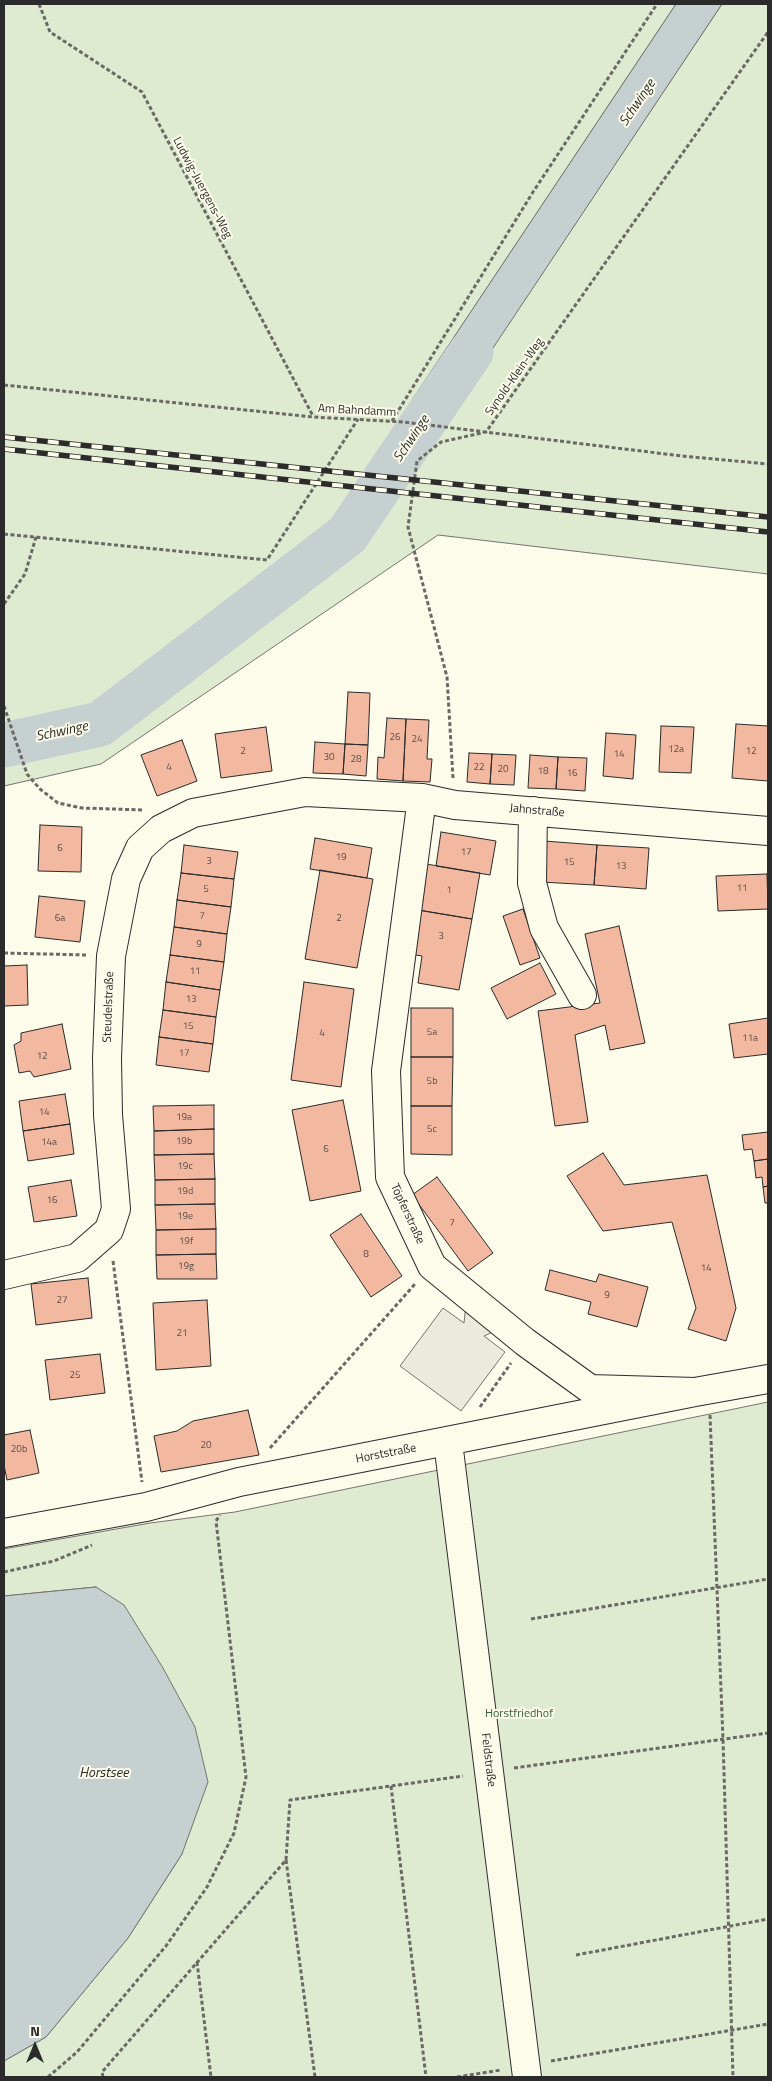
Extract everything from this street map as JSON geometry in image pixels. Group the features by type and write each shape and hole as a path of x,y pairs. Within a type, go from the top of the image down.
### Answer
{"street":[{"name":"Jahnstraße","path":"305,792 422,798 455,805 768,831"},
{"name":"Steudelstraße","path":"109,1230 116,1209 108,1115 107,1058 111,956 126,879 140,848 161,829 193,813 305,792"},
{"name":"Töpferstraße","path":"422,798 386,1071 390,1177 432,1266 525,1342 590,1389 702,1391"},
{"path":"533,811 532,883 544,928 582,994"},
{"path":"4,1274 77,1258 109,1230"},
{"name":"Horststraße","path":"4,1533 146,1507 240,1482 768,1379"},
{"name":"Feldstraße","path":"448,1442 526,2071"}],"path":[{"name":"Ludwig-Juergens-Weg","path":"39,4 50,32 142,92 313,417"},
{"path":"392,422 533,192 657,4"},
{"name":"Synold-Klein-Weg","path":"455,805 447,677 408,527 417,461 441,442 486,432 768,32"},
{"name":"Am Bahndamm","path":"4,385 313,417 404,422 768,464"},
{"path":"4,534 267,560 358,419"},
{"path":"4,604 25,574 36,537"},
{"path":"4,706 26,774 40,789 58,802 82,808 150,810"},
{"path":"4,953 40,952 111,956"},
{"path":"109,1230 146,1507"},
{"path":"266,1452 432,1266"},
{"path":"480,1407 525,1342"},
{"path":"702,1391 717,1588 733,2077"},
{"path":"48,2077 77,2052 166,1946 206,1887 234,1833 246,1777 216,1521 240,1482"},
{"path":"531,1619 768,1579"},
{"path":"316,2077 286,1860 290,1800 768,1733"},
{"path":"391,1786 426,2077"},
{"path":"103,2077 102,2072 286,1860"},
{"path":"576,1954 768,1919"},
{"path":"197,1962 211,2077"},
{"path":"457,2077 526,2071 768,2024"}],"green space":[{"path":"4,4 676,4 413,399 436,402 449,413 722,4 768,4 768,574 438,535 101,764 4,786"},
{"name":"Horstfriedhof","path":"768,1402 768,2077 4,2077 4,2061 46,2037 128,1938 182,1854 96,1587 4,1596 4,1549 150,1523 235,1512"}],"shaded area":[{"path":"467,1295 506,1326 484,1336 505,1352 461,1411 400,1366 443,1308 464,1323"}],"water":[{"path":"676,4 722,4 449,414 436,402 412,400"},
{"name":"Horstsee","path":"96,1587 124,1605 163,1668 195,1727 208,1782 182,1854 128,1938 46,2037 4,2061 4,1596"}],"building":[{"path":"348,692 370,693 368,745 345,744"},
{"path":"387,718 406,719 403,781 377,779 378,757 384,758"},
{"path":"406,719 429,720 427,759 432,759 430,782 403,781"},
{"path":"736,724 768,726 768,781 732,778"},
{"path":"661,726 694,727 691,773 659,772"},
{"path":"266,727 272,771 221,778 215,734"},
{"path":"606,733 636,735 633,779 603,776"},
{"path":"182,740 197,781 157,796 141,755"},
{"path":"315,742 345,744 343,774 313,773"},
{"path":"345,744 368,745 366,776 343,774"},
{"path":"469,753 492,754 490,784 467,782"},
{"path":"492,754 516,755 514,785 490,784"},
{"path":"530,755 558,757 556,789 528,788"},
{"path":"558,757 587,758 585,791 556,789"},
{"path":"40,825 82,827 81,872 38,871"},
{"path":"441,832 496,841 490,875 436,866"},
{"path":"315,838 372,848 367,878 310,869"},
{"path":"544,841 597,845 594,885 541,882"},
{"path":"184,845 238,852 234,879 181,873"},
{"path":"597,845 649,848 646,889 594,885"},
{"path":"426,864 480,873 472,919 418,910"},
{"path":"320,870 373,879 357,968 305,959"},
{"path":"181,873 234,879 231,907 177,900"},
{"path":"767,874 768,909 718,911 716,876"},
{"path":"39,896 85,901 80,942 35,937"},
{"path":"177,900 231,907 227,934 174,927"},
{"path":"523,909 540,958 520,965 503,916"},
{"path":"418,910 472,919 459,990 418,983 422,956 410,954"},
{"path":"619,926 645,1043 610,1050 605,1025 575,1035 588,1122 555,1126 538,1011 600,1003 585,934"},
{"path":"174,927 227,934 224,962 170,955"},
{"path":"170,955 224,962 220,990 166,982"},
{"path":"540,963 556,994 507,1019 491,988"},
{"path":"27,965 28,1005 4,1006 4,966"},
{"path":"166,982 220,990 216,1017 163,1010"},
{"path":"304,982 354,989 341,1087 291,1080"},
{"path":"411,1008 453,1008 453,1057 411,1057"},
{"path":"163,1010 216,1017 213,1044 159,1037"},
{"path":"768,1018 768,1054 734,1058 729,1024"},
{"path":"62,1024 71,1069 34,1077 30,1071 19,1073 14,1045 21,1041 21,1033"},
{"path":"159,1037 213,1044 209,1072 156,1065"},
{"path":"411,1057 453,1057 452,1106 411,1106"},
{"path":"65,1094 70,1124 23,1131 19,1101"},
{"path":"343,1100 361,1191 310,1201 292,1110"},
{"path":"214,1105 214,1129 154,1131 153,1106"},
{"path":"411,1106 452,1106 452,1155 411,1154"},
{"path":"70,1124 74,1154 28,1161 23,1131"},
{"path":"214,1129 214,1154 154,1155 154,1131"},
{"path":"768,1132 768,1159 754,1161 752,1149 744,1150 742,1135"},
{"path":"603,1153 624,1185 707,1175 736,1308 726,1341 688,1329 696,1308 672,1222 603,1231 567,1176"},
{"path":"214,1154 215,1179 155,1180 154,1155"},
{"path":"768,1159 768,1186 763,1187 762,1177 756,1178 754,1161"},
{"path":"437,1177 493,1253 468,1271 412,1195"},
{"path":"215,1179 215,1204 155,1205 155,1180"},
{"path":"71,1180 77,1216 34,1222 28,1187"},
{"path":"768,1186 768,1203 765,1203 763,1187"},
{"path":"215,1204 216,1229 156,1230 155,1205"},
{"path":"361,1214 402,1276 371,1297 330,1235"},
{"path":"216,1229 216,1254 156,1255 156,1230"},
{"path":"216,1254 217,1279 157,1279 156,1255"},
{"path":"550,1270 596,1282 599,1274 648,1287 637,1327 588,1314 591,1302 545,1290"},
{"path":"88,1278 92,1318 36,1325 31,1284"},
{"path":"207,1300 211,1366 156,1370 153,1303"},
{"path":"100,1354 105,1393 50,1400 45,1360"},
{"path":"248,1410 259,1455 161,1472 154,1436 177,1431 193,1421"},
{"path":"30,1430 39,1473 7,1480 4,1465 4,1435"}],"waterway":[{"name":"Schwinge","path":"4,745 100,724 347,535 471,352"}],"railway":[{"path":"4,437 768,517"},
{"path":"4,449 768,532"}]}
